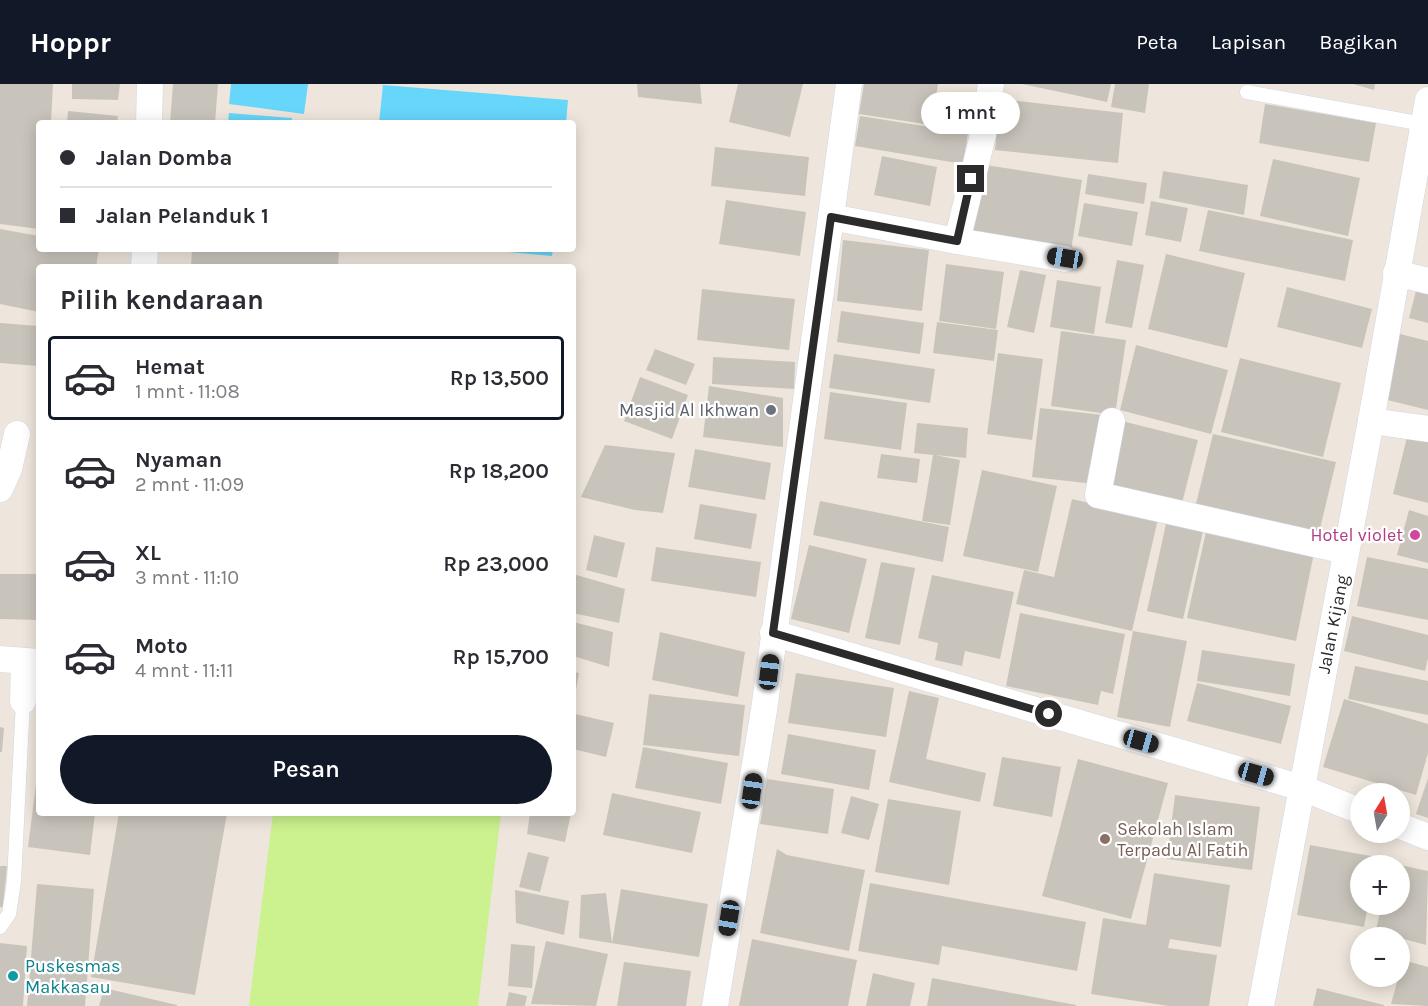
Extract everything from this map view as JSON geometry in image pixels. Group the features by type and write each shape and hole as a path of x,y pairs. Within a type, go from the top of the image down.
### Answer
{"street":[{"path":"149,120 150,84"},
{"path":"715,1006 749,811 849,84"},
{"path":"957,241 983,135 991,84"},
{"name":"Jalan Kijang","path":"1261,1006 1371,421 1395,273 1426,112"},
{"path":"831,217 957,241 1065,258"},
{"path":"1395,273 1428,281"},
{"path":"1371,421 1428,429"},
{"path":"1112,422 1098,495 1346,551"},
{"path":"0,489 9,469 17,434"},
{"path":"773,633 1302,788 1350,806"},
{"path":"21,660 22,701"},
{"path":"1410,830 1428,837"}],"lane":[{"path":"1247,92 1426,112"},
{"path":"0,927 9,914 13,890 22,701"}],"green space":[{"path":"273,816 501,816 478,1006 249,1006"}],"water":[{"path":"231,84 308,84 304,114 229,104"},
{"path":"383,85 568,100 566,120 379,120"},
{"path":"229,113 292,118 292,120 228,120"},
{"path":"508,252 553,252 552,256"}],"building":[{"path":"0,84 53,84 51,120 36,120 36,229 0,224"},
{"path":"72,84 120,84 118,100 72,99"},
{"path":"173,84 218,84 215,120 170,120"},
{"path":"637,84 700,84 702,104 638,97"},
{"path":"738,84 803,84 790,137 729,122"},
{"path":"864,84 938,84 931,125 859,114"},
{"path":"1022,84 1111,84 1107,102"},
{"path":"1115,84 1149,84 1145,113 1111,107"},
{"path":"1353,84 1375,84 1374,90"},
{"path":"1000,99 1123,113 1118,163 995,150"},
{"path":"1265,104 1376,123 1369,162 1259,143"},
{"path":"68,111 118,116 117,120 67,120"},
{"path":"860,116 968,133 963,164 855,146"},
{"path":"715,147 809,157 805,196 711,186"},
{"path":"882,156 937,167 930,206 874,195"},
{"path":"1273,159 1360,178 1348,236 1260,216"},
{"path":"979,164 1082,180 1071,251 967,235"},
{"path":"1163,171 1248,185 1244,215 1159,198"},
{"path":"1088,174 1147,183 1144,204 1085,194"},
{"path":"726,200 806,212 800,256 719,244"},
{"path":"1151,201 1188,208 1181,242 1145,235"},
{"path":"1084,203 1138,212 1132,246 1078,236"},
{"path":"1208,210 1353,240 1345,281 1199,251"},
{"path":"0,229 36,235 36,252 98,252 96,264 36,264 36,311 0,304"},
{"path":"843,240 929,250 922,311 837,301"},
{"path":"192,252 339,252 338,264 191,264"},
{"path":"1166,254 1245,273 1227,348 1148,329"},
{"path":"1117,260 1144,265 1132,328 1105,323"},
{"path":"946,264 1004,272 996,329 939,321"},
{"path":"1020,270 1046,275 1034,333 1007,327"},
{"path":"1057,280 1101,287 1094,334 1050,327"},
{"path":"1418,283 1428,286 1428,323 1409,318"},
{"path":"1287,287 1372,309 1362,348 1277,327"},
{"path":"702,289 795,299 789,350 697,340"},
{"path":"841,311 924,323 920,354 837,342"},
{"path":"937,322 998,330 994,361 933,353"},
{"path":"0,323 36,326 36,366 0,363"},
{"path":"1061,331 1126,340 1115,415 1051,406"},
{"path":"1400,334 1428,341 1428,410 1383,399"},
{"path":"1136,345 1228,370 1211,434 1120,410"},
{"path":"655,349 695,364 686,385 646,370"},
{"path":"998,353 1043,359 1032,440 987,434"},
{"path":"834,354 935,369 930,403 829,388"},
{"path":"713,357 795,362 794,389 712,384"},
{"path":"1240,358 1341,383 1323,457 1221,432"},
{"path":"640,377 688,395 672,439 624,421"},
{"path":"709,386 783,398 783,447 703,437"},
{"path":"830,392 907,403 901,450 824,439"},
{"path":"1040,408 1103,415 1095,484 1032,477"},
{"path":"1118,420 1198,440 1182,503 1102,482"},
{"path":"917,423 968,428 966,458 935,455 960,460 950,525 922,521 933,455 914,453"},
{"path":"1409,429 1428,434 1428,503 1393,494"},
{"path":"1213,434 1336,462 1318,537 1195,508"},
{"path":"605,445 675,453 663,513 635,510 581,497"},
{"path":"695,449 771,463 765,500 688,487"},
{"path":"881,454 920,459 917,483 877,478"},
{"path":"982,470 1057,486 1038,572 963,556"},
{"path":"1072,499 1158,519 1132,631 1016,604 1024,570 1054,577"},
{"path":"820,501 949,527 943,562 813,535"},
{"path":"700,504 757,514 751,549 694,539"},
{"name":"Hotel violet","path":"1409,510 1428,516 1428,563 1397,555"},
{"path":"1167,519 1204,527 1183,619 1147,611"},
{"path":"1207,527 1314,553 1296,641 1187,618"},
{"path":"594,535 625,543 617,578 586,570"},
{"path":"809,545 867,559 849,633 791,619"},
{"path":"656,547 761,562 756,597 651,581"},
{"path":"1367,557 1428,569 1428,620 1357,606"},
{"path":"881,562 915,568 900,645 865,638"},
{"path":"0,574 36,574 36,620 0,619"},
{"path":"576,575 625,589 619,623 576,614"},
{"path":"932,575 1014,592 1000,659 965,651 962,666 935,660 938,643 918,638"},
{"path":"1020,613 1125,634 1113,694 1101,691 1098,705 1006,686"},
{"path":"1352,616 1428,635 1428,658 1425,671 1344,651"},
{"path":"576,623 613,632 609,667 576,657"},
{"path":"1133,631 1187,641 1170,727 1117,717"},
{"path":"660,632 745,652 738,697 652,680"},
{"path":"1202,650 1295,664 1290,696 1197,681"},
{"path":"1355,666 1428,681 1428,715 1348,699"},
{"path":"576,672 579,673 576,690"},
{"path":"796,673 894,688 886,737 788,723"},
{"path":"1197,683 1291,706 1281,744 1187,721"},
{"path":"909,691 939,698 926,759 986,773 980,802 889,782"},
{"path":"649,694 745,705 739,756 643,745"},
{"path":"1344,699 1428,724 1428,753 1416,795 1410,793 1410,783 1376,783 1323,767"},
{"path":"576,714 614,723 606,757 576,750"},
{"path":"0,727 4,728 2,752 0,752"},
{"path":"788,734 876,750 869,790 781,774"},
{"path":"643,747 728,763 721,804 635,788"},
{"path":"1002,757 1061,767 1052,817 993,806"},
{"name":"Sekolah Islam Terpadu Al Fatih","path":"1078,759 1168,783 1131,919 1042,896"},
{"path":"1428,778 1428,818 1416,814"},
{"path":"767,779 834,789 828,834 760,824"},
{"path":"36,785 36,816 95,816 90,855 28,847"},
{"path":"612,793 701,812 692,853 603,835"},
{"path":"1175,795 1260,807 1252,870 1167,859"},
{"path":"851,796 879,804 869,840 841,833"},
{"path":"888,799 961,811 949,885 875,872"},
{"path":"118,816 226,816 195,995 91,977"},
{"path":"530,816 570,816 565,842 527,834"},
{"path":"1310,845 1365,855 1350,855 1350,915 1366,915 1364,927 1297,915"},
{"path":"777,849 787,855 865,870 849,951 760,933"},
{"path":"528,852 549,857 540,892 519,887"},
{"path":"0,866 7,866 3,907 0,907"},
{"path":"1410,867 1428,871 1426,945 1410,941 1410,927 1377,927 1379,915 1410,915"},
{"path":"1154,873 1230,885 1221,947 1170,939 1168,948 1217,955 1209,1006 1169,1006 1091,994 1103,918 1146,925"},
{"path":"870,883 1086,922 1077,971 942,946 939,965 858,951"},
{"path":"37,884 94,889 85,1006 27,1006"},
{"path":"621,889 708,904 699,957 579,938 581,895 606,893 612,943"},
{"path":"515,890 569,901 564,935 516,923"},
{"path":"752,939 857,960 848,1006 739,1006"},
{"path":"546,941 608,954 596,1006 531,1004"},
{"name":"Puskesmas Makkasau","path":"0,943 27,946 23,1006 0,1006"},
{"path":"511,944 535,946 532,988 508,986"},
{"path":"624,962 691,971 686,1006 617,1006"},
{"path":"1410,962 1428,967 1428,1006 1391,1004 1396,987 1410,987"},
{"path":"873,973 915,983 910,1006 866,1006"},
{"path":"932,978 1076,1005 1076,1006 927,1006"},
{"path":"104,988 177,1005 177,1006 99,1006"},
{"path":"1317,988 1384,1005 1384,1006 1313,1006"},
{"path":"509,992 527,996 525,1006 506,1006"}],"place":[{"name":"Masjid Al Ikhwan","path":"771,410"},
{"name":"Hotel violet","path":"1415,535"},
{"name":"Sekolah Islam Terpadu Al Fatih","path":"1105,839"},
{"name":"Puskesmas Makkasau","path":"13,976"}],"route":[{"path":"971,179 957,241 831,217 773,633 1049,714"}]}
